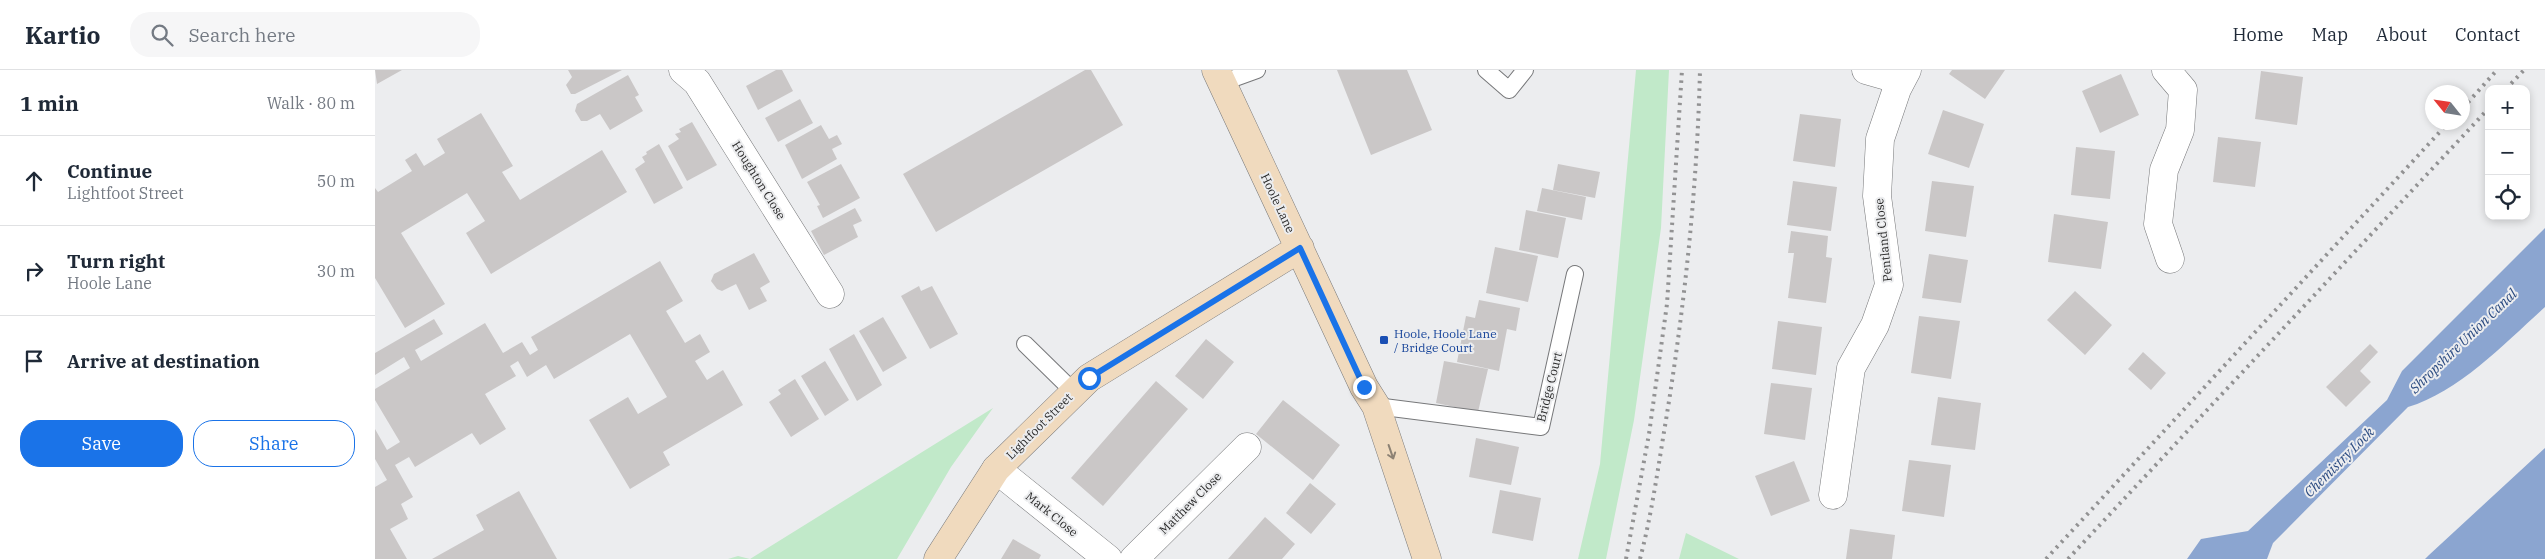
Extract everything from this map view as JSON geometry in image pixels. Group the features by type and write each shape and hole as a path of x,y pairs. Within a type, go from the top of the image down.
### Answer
{"street":[{"name":"Houghton Close","path":"683,70 697,82 830,294"},
{"path":"1866,70 1904,75"},
{"path":"2166,70 2183,90 2180,130 2164,170 2158,224 2170,259"},
{"name":"Pentland Close","path":"1833,495 1851,368 1875,325 1889,284 1877,196 1880,140 1904,75"},
{"name":"Hoole Lane","path":"1219,77 1364,387 1376,406 1427,559"},
{"name":"Lightfoot Street","path":"939,559 996,469 1089,378 1300,248"},
{"name":"Matthew Close","path":"1134,559 1247,447"},
{"name":"Mark Close","path":"996,469 1109,559"}],"lane":[{"path":"1219,77 1257,70"},
{"path":"1486,70 1509,90 1525,70"},
{"name":"Bridge Court","path":"1376,406 1541,427 1575,274"},
{"path":"1025,344 1074,392"}],"green space":[{"path":"1636,70 1669,70 1661,228 1634,420 1606,559 1578,559 1600,464"},
{"path":"993,408 951,467 897,559 750,559"},
{"path":"1686,533 1739,559 1679,559"},
{"path":"738,556 750,559 728,559"}],"water":[{"path":"2545,228 2545,307 2498,350 2463,378 2427,400 2408,407 2273,543 2267,559 2187,559 2201,539 2248,531 2387,400 2402,371"},
{"path":"2545,448 2545,559 2425,559 2429,555"}],"building":[{"path":"375,70 402,70 377,84"},
{"path":"568,70 622,70 575,94 571,94 566,85 572,77"},
{"path":"776,70 782,70 793,91 758,110 746,86"},
{"path":"1085,70 1091,70 1123,125 936,232 903,174"},
{"path":"1337,70 1407,70 1432,130 1371,155"},
{"path":"1952,70 2005,70 1985,99 1949,74"},
{"path":"2261,71 2303,77 2297,125 2255,119"},
{"path":"2121,74 2139,115 2100,133 2082,91"},
{"path":"628,75 639,95 635,97 643,111 610,130 600,114 587,121 581,121 575,111 577,104"},
{"path":"800,99 813,123 778,142 765,118"},
{"path":"1943,110 1984,124 1969,168 1928,154"},
{"path":"481,113 513,166 502,172 520,200 602,150 627,192 491,274 466,233 485,221 467,193 401,233 445,304 405,328 375,278 375,188 378,192 412,171 405,160 416,153 424,166 445,153 437,139"},
{"path":"1800,114 1841,119 1835,167 1793,161"},
{"path":"692,122 717,165 687,181 668,146 679,139 675,134 681,132 679,129"},
{"path":"821,125 829,139 837,135 842,144 832,149 837,159 802,179 785,145"},
{"path":"2218,137 2261,142 2255,187 2213,182"},
{"path":"659,144 683,188 654,204 635,169 645,162 642,157 647,154 646,152"},
{"path":"2076,147 2115,151 2110,199 2071,195"},
{"path":"841,164 860,198 823,218 817,206 820,205 807,182"},
{"path":"1558,164 1600,172 1595,198 1553,190"},
{"path":"1793,181 1837,187 1831,231 1787,225"},
{"path":"1932,181 1974,186 1966,237 1925,231"},
{"path":"1542,188 1586,197 1582,220 1537,211"},
{"path":"855,208 862,221 853,225 858,237 824,255 811,231"},
{"path":"1526,210 1566,218 1558,258 1519,250"},
{"path":"2054,214 2108,222 2101,269 2048,262"},
{"path":"1791,231 1828,236 1826,257 1832,258 1826,303 1788,298 1794,253 1788,253"},
{"path":"1495,247 1538,256 1528,302 1486,293"},
{"path":"754,253 770,282 760,288 767,301 749,310 736,284 722,291 717,289 711,281 714,274"},
{"path":"1929,254 1968,260 1961,303 1922,298"},
{"path":"660,261 683,301 666,311 685,343 700,334 710,352 695,361 707,380 723,370 743,405 663,452 670,465 630,489 589,420 628,397 638,414 667,397 630,334 554,379 546,365 527,377 518,361 510,366 516,376 485,394 506,429 480,445 472,433 415,467 409,457 395,465 413,497 401,504 408,519 390,529 407,559 375,559 375,487 387,480 375,459 375,429 387,450 400,442 375,400 375,389 410,368 404,357 375,375 375,353 434,319 443,334 415,350 421,361 485,323 503,353 522,342 530,355 538,350 531,337"},
{"path":"919,286 921,291 932,286 958,334 930,349 901,296"},
{"path":"2075,291 2112,325 2085,355 2047,320"},
{"path":"1479,300 1520,308 1516,331 1507,329 1499,371 1457,362 1466,316 1475,318"},
{"path":"1919,316 1960,321 1951,379 1911,373"},
{"path":"883,317 907,358 883,372 859,331"},
{"path":"1778,321 1822,327 1816,375 1772,369"},
{"path":"854,334 882,385 857,401 829,349"},
{"path":"1206,339 1234,362 1203,399 1175,376"},
{"path":"2370,344 2378,352 2360,371 2371,382 2346,407 2326,387"},
{"path":"2143,352 2166,373 2151,390 2128,369"},
{"path":"825,361 849,400 825,416 801,376"},
{"path":"1444,361 1488,369 1478,412 1436,403"},
{"path":"795,379 819,419 791,437 769,402 781,394 778,390"},
{"path":"1156,381 1188,409 1103,506 1071,478"},
{"path":"1771,383 1812,388 1805,440 1764,434"},
{"path":"1938,397 1981,403 1975,450 1931,445"},
{"path":"1283,400 1340,445 1313,480 1256,434"},
{"path":"1476,438 1519,447 1511,485 1469,477"},
{"path":"1909,460 1951,465 1944,517 1902,511"},
{"path":"1794,461 1810,501 1771,516 1755,476"},
{"path":"1310,483 1336,504 1311,534 1286,513"},
{"path":"1500,490 1541,498 1533,541 1492,533"},
{"path":"519,491 557,559 432,559 484,530 476,515"},
{"path":"1265,517 1295,544 1282,559 1228,559"},
{"path":"1850,529 1895,535 1892,559 1846,559"},
{"path":"1013,539 1041,555 1039,559 1001,559"}],"railway":[{"path":"1626,559 1649,434 1667,304 1682,70"},
{"path":"1640,559 1656,480 1683,297 1693,207 1700,70"},
{"path":"2470,100 2497,70"},
{"path":"2510,85 2524,70"},
{"path":"2068,559 2485,112"},
{"path":"2046,559 2442,130"}],"place":[{"name":"Hoole, Hoole Lane / Bridge Court","path":"1384,340"}],"route":[{"path":"1089,378 1300,248 1364,387"}],"water label":[{"name":"Shropshire Union Canal","path":"2463,341"},
{"name":"Chemistry Lock","path":"2339,462"}]}
